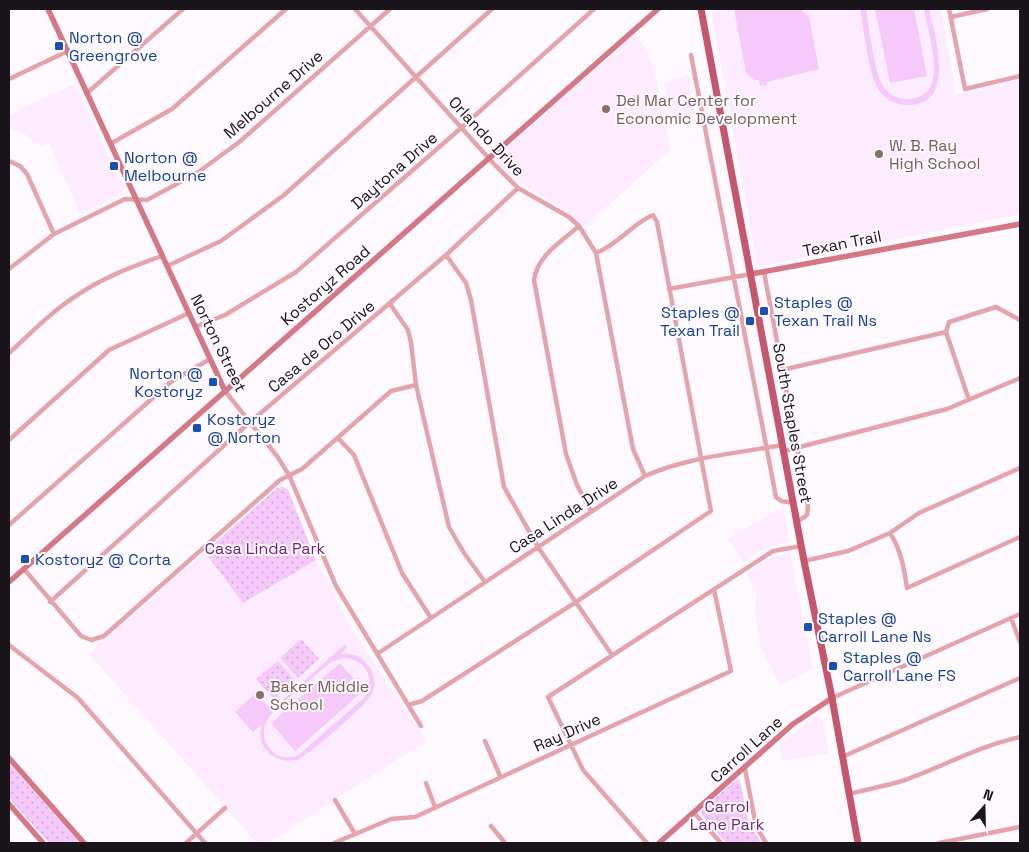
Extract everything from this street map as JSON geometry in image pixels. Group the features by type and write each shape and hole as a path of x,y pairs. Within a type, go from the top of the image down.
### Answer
{"main road":[{"name":"South Staples Street","path":"701,9 858,843"}],"street":[{"name":"Norton Street","path":"49,9 225,391 277,456 289,475 336,586 420,726"},
{"path":"87,92 183,9"},
{"path":"110,144 172,109 286,9"},
{"name":"Orlando Drive","path":"355,9 461,128 518,188 555,208 578,226 596,253 633,450 645,476"},
{"name":"Melbourne Drive","path":"10,267 54,234 125,199 147,200 176,186 238,143 390,9"},
{"path":"167,266 221,241 284,195 492,9"},
{"name":"Daytona Drive","path":"195,327 225,315 296,272 594,9"},
{"name":"Kostoryz Road","path":"9,582 658,9"},
{"path":"949,9 965,89 1020,76"},
{"path":"950,17 986,9"},
{"path":"9,79 68,51"},
{"path":"691,55 776,497 780,501 794,503"},
{"path":"9,162 20,166 27,174 54,234"},
{"name":"Casa de Oro Drive","path":"50,602 249,423 446,255 518,188"},
{"path":"408,705 422,701 576,602 712,510 657,222 653,215 644,219 612,247 596,253"},
{"name":"Texan Trail","path":"669,289 1020,224"},
{"path":"578,226 541,260 536,267 534,280 566,454 577,485 591,511"},
{"path":"446,255 466,283 471,300 504,488 538,546 612,655"},
{"path":"9,353 79,293 134,266 162,256"},
{"path":"764,272 808,506 807,515 797,522"},
{"path":"390,304 408,330 416,385 449,527 464,553 485,582"},
{"path":"969,400 946,332 949,322 996,307 1020,320"},
{"path":"9,440 109,350 189,313"},
{"path":"782,370 946,332"},
{"path":"9,525 172,381 210,360"},
{"name":"Casa Linda Drive","path":"377,654 645,476 664,468 703,459 766,448 797,447 947,409 1020,378"},
{"path":"24,569 50,602 81,636 91,640 104,636 280,480 302,469 391,391 416,385"},
{"path":"338,438 354,455 402,573 431,618"},
{"path":"804,561 848,551 890,533 919,513 1020,468"},
{"path":"890,533 897,543 907,588 1020,537"},
{"path":"647,843 583,770 548,697 773,551 801,546"},
{"name":"Ray Drive","path":"334,843 343,841 391,819 415,817 500,776 731,671 714,588"},
{"path":"832,698 1020,614"},
{"path":"1011,618 1020,642"},
{"path":"9,645 78,698 205,843"},
{"path":"842,756 1020,678"},
{"name":"Carroll Lane","path":"659,843 695,814 793,724 832,698"},
{"path":"849,794 905,780 964,754 998,742 1020,737"},
{"path":"485,742 500,776"},
{"path":"9,758 84,843"},
{"path":"745,769 756,826 766,843"},
{"path":"426,783 436,807"},
{"path":"334,800 355,834"},
{"path":"9,804 43,843"},
{"path":"186,843 225,808"},
{"path":"695,814 721,843"},
{"path":"491,826 505,843"},
{"path":"939,843 1020,827"}],"shaded area":[{"name":"W. B. Ray High School","path":"711,9 941,9 956,94 974,92 1020,78 1020,214 763,266 757,263"},
{"name":"Del Mar Center for Economic Development","path":"633,36 637,37 646,48 654,70 671,149 584,227 564,209 511,177 496,162 495,158"},
{"path":"689,75 695,119 673,125 664,83"},
{"path":"75,84 123,187 120,195 80,214 49,143 42,146 21,132 9,128 9,115"},
{"path":"783,507 789,540 759,551 744,562 728,539"},
{"name":"Baker Middle School","path":"205,552 243,603 316,560 353,631 426,741 268,843 257,843 89,654"},
{"path":"790,553 813,669 780,685 761,648 755,612 756,594 747,573 771,557"},
{"path":"815,717 822,719 829,753 782,761 779,746"}],"green space":[{"path":"734,9 800,9 809,17 819,69 767,82 767,85 760,86 759,80 754,80 746,73"},
{"path":"860,9 866,9 874,58 882,84 892,95 907,99 921,96 929,88 933,77 934,63 924,9 929,9 938,52 939,69 937,83 932,95 921,103 905,105 892,102 882,94 877,87 871,70"},
{"path":"875,9 914,9 927,76 890,83"},
{"name":"Casa Linda Park","path":"283,487 288,490 316,560 243,603 205,552 277,488"},
{"path":"301,639 319,659 298,678 280,658"},
{"path":"345,644 347,647 341,654 359,657 372,671 374,686 368,700 339,728 300,759 284,760 270,754 262,742 260,734 261,725 253,732 235,712 256,693 272,710","holes":["343,658 351,659 363,666 367,671 369,684 364,698 298,755 283,757 273,752 268,746 264,735 264,727 271,714 330,663"]},
{"path":"278,661 295,680 274,699 256,679"},
{"path":"340,663 364,690 295,751 271,723"},
{"path":"9,763 80,843 49,843 9,798"},
{"name":"Carrol Lane Park","path":"737,779 740,781 748,821 761,843 726,843 702,815 702,810"}],"place":[{"name":"Norton @ Greengrove","path":"59,46"},
{"name":"Del Mar Center for Economic Development","path":"606,109"},
{"name":"W. B. Ray High School","path":"879,154"},
{"name":"Norton @ Melbourne","path":"114,166"},
{"name":"Staples @ Texan Trail Ns","path":"764,311"},
{"name":"Staples @ Texan Trail","path":"750,321"},
{"name":"Norton @ Kostoryz","path":"213,382"},
{"name":"Kostoryz @ Norton","path":"197,428"},
{"name":"Kostoryz @ Corta","path":"25,559"},
{"name":"Staples @ Carroll Lane Ns","path":"808,627"},
{"name":"Staples @ Carroll Lane FS","path":"833,666"},
{"name":"Baker Middle School","path":"260,695"}]}
